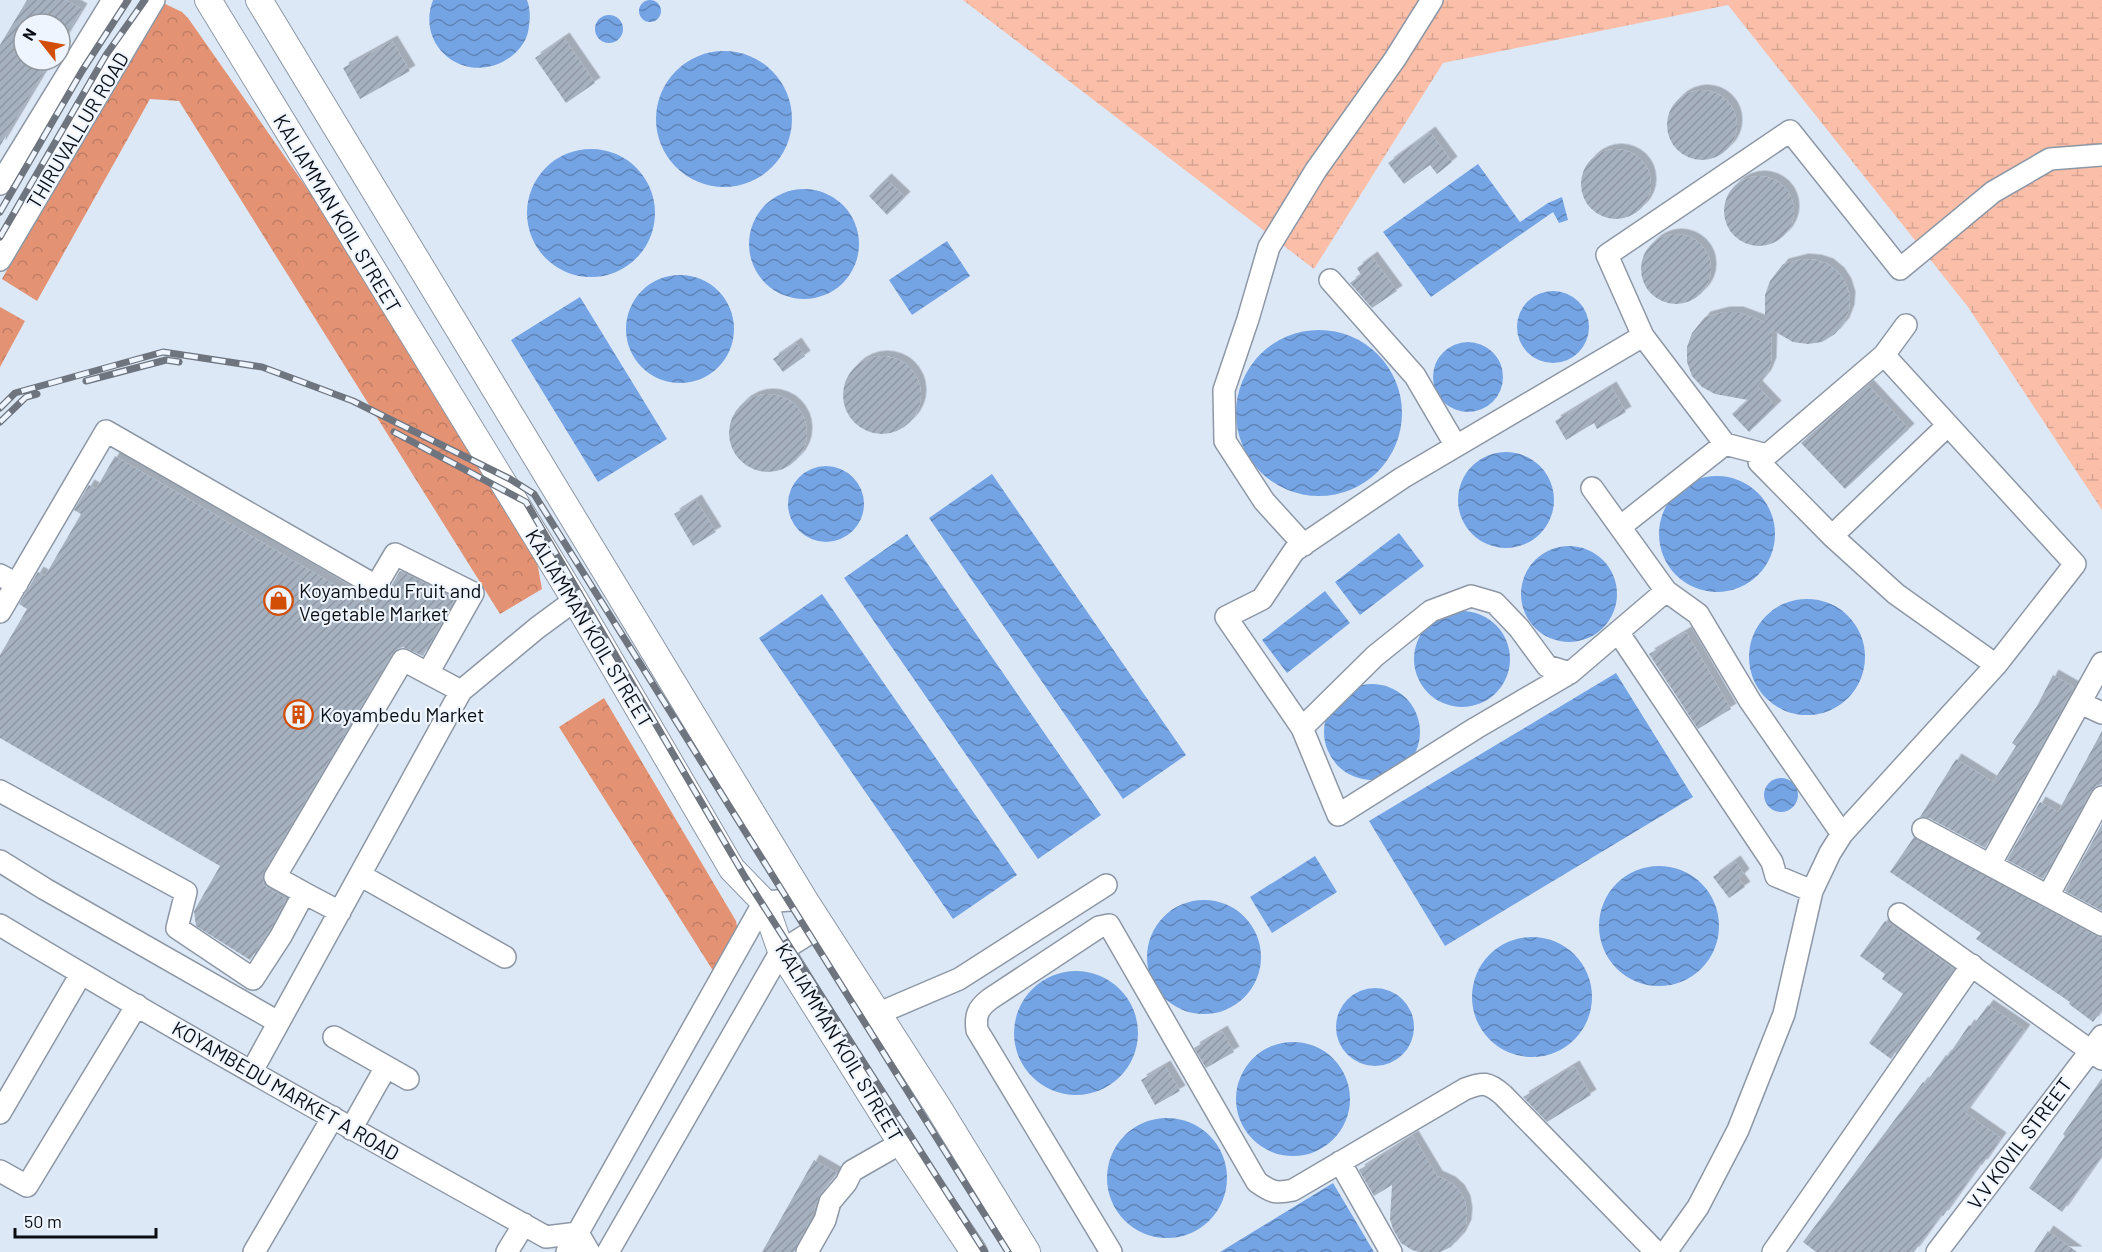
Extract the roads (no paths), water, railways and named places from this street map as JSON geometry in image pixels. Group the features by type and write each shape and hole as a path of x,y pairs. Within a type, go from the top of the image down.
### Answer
{"main road":[{"name":"KALIAMMAN KOIL STREET","path":"208,0 575,600 732,869 764,902 781,951 901,1143 974,1252"},
{"path":"259,0 804,899 938,1107 1027,1252"}],"street":[{"path":"0,183 113,0"},
{"name":"THIRUVALLUR ROAD","path":"2,251 154,0"},
{"path":"1304,545 1264,501 1225,441 1224,390 1269,247 1316,170 1395,59 1432,0"},
{"path":"1767,455 1725,444 1643,336 1607,255 1790,131 1900,269 1993,192 2050,159 2102,155"},
{"path":"1330,280 1415,376 1456,446"},
{"path":"1906,325 1884,355 1759,462 1832,536 1896,594 1996,665"},
{"path":"1643,336 1402,478 1294,551 1262,599 1226,616 1302,728 1338,815 1476,728 1570,673 1666,591"},
{"path":"1666,1252 1698,1207 1738,1130 1784,1014 1812,891 1830,853 1842,834 1996,665 2074,564 1884,355"},
{"path":"1832,536 1948,425"},
{"path":"0,612 9,579 106,431 376,586 395,554 473,593 428,674"},
{"path":"1620,527 1725,444"},
{"path":"1592,488 1666,591 1698,614 1750,701 1842,834"},
{"path":"1302,728 1375,657 1431,611 1471,596 1495,603 1520,628 1547,666 1570,673"},
{"path":"252,1071 461,691 537,628 575,600"},
{"path":"1618,632 1761,844 1772,862 1776,876 1812,891"},
{"path":"340,912 275,877 403,660 461,691"},
{"path":"1990,865 2102,663"},
{"path":"2080,704 2102,713"},
{"path":"0,790 186,892 177,928 253,979 281,936 304,893"},
{"path":"2048,896 2102,797"},
{"path":"1923,829 2102,925"},
{"path":"0,861 278,1022"},
{"path":"360,875 505,957"},
{"path":"877,1014 960,979 1106,885"},
{"path":"567,1252 764,902 804,899"},
{"path":"1899,914 2098,1048"},
{"name":"KOYAMBEDU MARKET A ROAD","path":"0,925 351,1129 546,1237 578,1233"},
{"path":"1111,1252 977,1029 976,1016 982,1005 990,999 1100,927 1109,925 1257,1182 1270,1191 1293,1190 1465,1089 1481,1083 1493,1086 1656,1252"},
{"path":"608,1252 781,951 821,926"},
{"path":"1776,1251 1972,965"},
{"path":"0,1113 81,974"},
{"path":"0,1171 27,1186 136,1005"},
{"path":"334,1037 408,1079"},
{"name":"V.V KOVIL STREET","path":"1937,1252 2098,1048"},
{"path":"351,1129 386,1067"},
{"path":"254,1252 333,1117"},
{"path":"807,1252 825,1220 830,1202 846,1184 852,1171 901,1143"},
{"path":"1340,1162 1391,1252"},
{"path":"507,1252 524,1224"},
{"path":"578,1233 589,1252"}],"water":[{"path":"433,0 527,0 530,16 526,39 513,55 497,64 481,68 465,66 450,59 439,48 432,34 429,18"},
{"path":"646,0 654,0 661,7 661,15 654,22 646,22 639,15 639,7"},
{"path":"609,15 619,19 623,29 619,39 609,43 599,39 595,29 599,19"},
{"path":"724,51 750,56 772,71 787,93 792,119 787,145 772,167 750,182 724,187 698,182 676,167 661,145 656,119 661,93 676,71 698,56"},
{"path":"591,149 616,154 636,168 650,188 655,213 650,238 636,258 616,272 591,277 566,272 546,258 532,238 527,213 532,188 546,168 566,154"},
{"path":"1478,164 1520,222 1548,203 1562,197 1568,220 1559,223 1553,212 1431,297 1383,232"},
{"path":"804,189 825,193 843,205 855,223 859,244 855,265 843,283 825,295 804,299 783,295 765,283 753,265 749,244 753,223 765,205 783,193"},
{"path":"947,241 970,276 912,315 889,280"},
{"path":"680,275 701,279 718,291 730,308 734,329 730,350 718,367 701,379 680,383 659,379 642,367 630,350 626,329 630,308 642,291 659,279"},
{"path":"1553,291 1573,297 1583,307 1589,327 1583,347 1573,357 1553,363 1533,357 1523,347 1517,327 1523,307 1533,297"},
{"path":"580,297 667,439 598,482 511,340"},
{"path":"1319,330 1351,337 1365,344 1377,355 1388,367 1395,381 1402,413 1395,445 1388,459 1377,471 1365,482 1351,489 1319,496 1287,489 1273,482 1261,471 1250,459 1243,445 1236,413 1243,381 1250,367 1261,355 1273,344 1287,337"},
{"path":"1475,342 1488,348 1497,357 1501,363 1503,377 1501,391 1493,402 1482,410 1461,412 1443,402 1435,391 1433,370 1443,352 1454,344"},
{"path":"1506,452 1524,456 1540,466 1550,482 1554,500 1550,518 1540,534 1524,544 1506,548 1488,544 1472,534 1462,518 1458,500 1462,482 1472,466 1488,456"},
{"path":"826,466 840,469 853,477 861,490 864,504 861,518 853,531 840,539 826,542 812,539 799,531 791,518 788,504 791,490 799,477 812,469"},
{"path":"992,474 1186,755 1123,799 929,518"},
{"path":"1717,476 1739,480 1758,493 1771,512 1775,534 1771,556 1758,575 1739,588 1717,592 1695,588 1676,575 1663,556 1659,534 1663,512 1676,493 1695,480"},
{"path":"1399,533 1424,566 1360,615 1335,582"},
{"path":"907,534 1101,815 1038,859 844,578"},
{"path":"1569,546 1587,550 1603,560 1613,576 1617,594 1613,612 1603,628 1587,638 1569,642 1551,638 1535,628 1525,612 1521,594 1525,576 1535,560 1551,550"},
{"path":"1325,591 1350,623 1287,673 1262,640"},
{"path":"822,594 1017,875 953,919 759,638"},
{"path":"1807,599 1829,603 1848,616 1861,635 1865,657 1861,679 1848,698 1829,711 1807,715 1785,711 1766,698 1753,679 1749,657 1753,635 1766,616 1785,603"},
{"path":"1462,611 1480,615 1496,625 1506,641 1510,659 1506,677 1496,693 1480,703 1462,707 1444,703 1428,693 1418,677 1414,659 1418,641 1428,625 1444,615"},
{"path":"1616,673 1693,797 1445,946 1369,821"},
{"path":"1372,684 1390,688 1406,698 1416,714 1420,732 1416,750 1406,766 1390,776 1372,780 1354,776 1338,766 1328,750 1324,732 1328,714 1338,698 1354,688"},
{"path":"1781,778 1793,783 1798,795 1793,807 1781,812 1769,807 1764,795 1769,783"},
{"path":"1315,856 1337,892 1272,933 1250,897"},
{"path":"1659,866 1682,871 1701,884 1714,903 1719,926 1714,949 1701,968 1682,981 1659,986 1636,981 1617,968 1604,949 1599,926 1604,903 1617,884 1636,871"},
{"path":"1204,900 1226,905 1244,917 1256,935 1261,957 1256,979 1244,997 1226,1009 1204,1014 1182,1009 1164,997 1152,979 1147,957 1152,935 1164,917 1182,905"},
{"path":"1532,937 1555,942 1574,955 1587,974 1592,997 1587,1020 1574,1039 1555,1052 1532,1057 1509,1052 1490,1039 1477,1020 1472,997 1477,974 1490,955 1509,942"},
{"path":"1076,971 1100,975 1120,989 1134,1009 1138,1033 1134,1057 1120,1077 1100,1091 1076,1095 1052,1091 1032,1077 1018,1057 1014,1033 1018,1009 1032,989 1052,975"},
{"path":"1367,988 1383,988 1397,994 1408,1005 1414,1019 1414,1035 1408,1049 1397,1060 1383,1066 1367,1066 1353,1060 1342,1049 1336,1035 1336,1019 1342,1005 1353,994"},
{"path":"1293,1042 1315,1047 1333,1059 1345,1077 1350,1099 1345,1121 1333,1139 1315,1151 1293,1156 1271,1151 1253,1139 1241,1121 1236,1099 1241,1077 1253,1059 1271,1047"},
{"path":"1167,1118 1190,1123 1209,1136 1222,1155 1227,1178 1222,1201 1209,1220 1190,1233 1167,1238 1144,1233 1125,1220 1112,1201 1107,1178 1112,1155 1125,1136 1144,1123"},
{"path":"1333,1183 1374,1252 1220,1252"}],"railway":[{"path":"0,212 82,71 128,0"},
{"path":"0,237 106,55 145,0"},
{"path":"0,408 15,393 163,352 262,367 353,401 510,479 534,494 1008,1252"},
{"path":"86,381 166,360 179,362"},
{"path":"0,422 26,397 37,394"},
{"path":"394,432 526,502 745,877 985,1252"}],"place":[{"name":"Koyambedu Fruit and Vegetable Market","path":"278,601"},
{"name":"Koyambedu Market","path":"299,714"}]}
